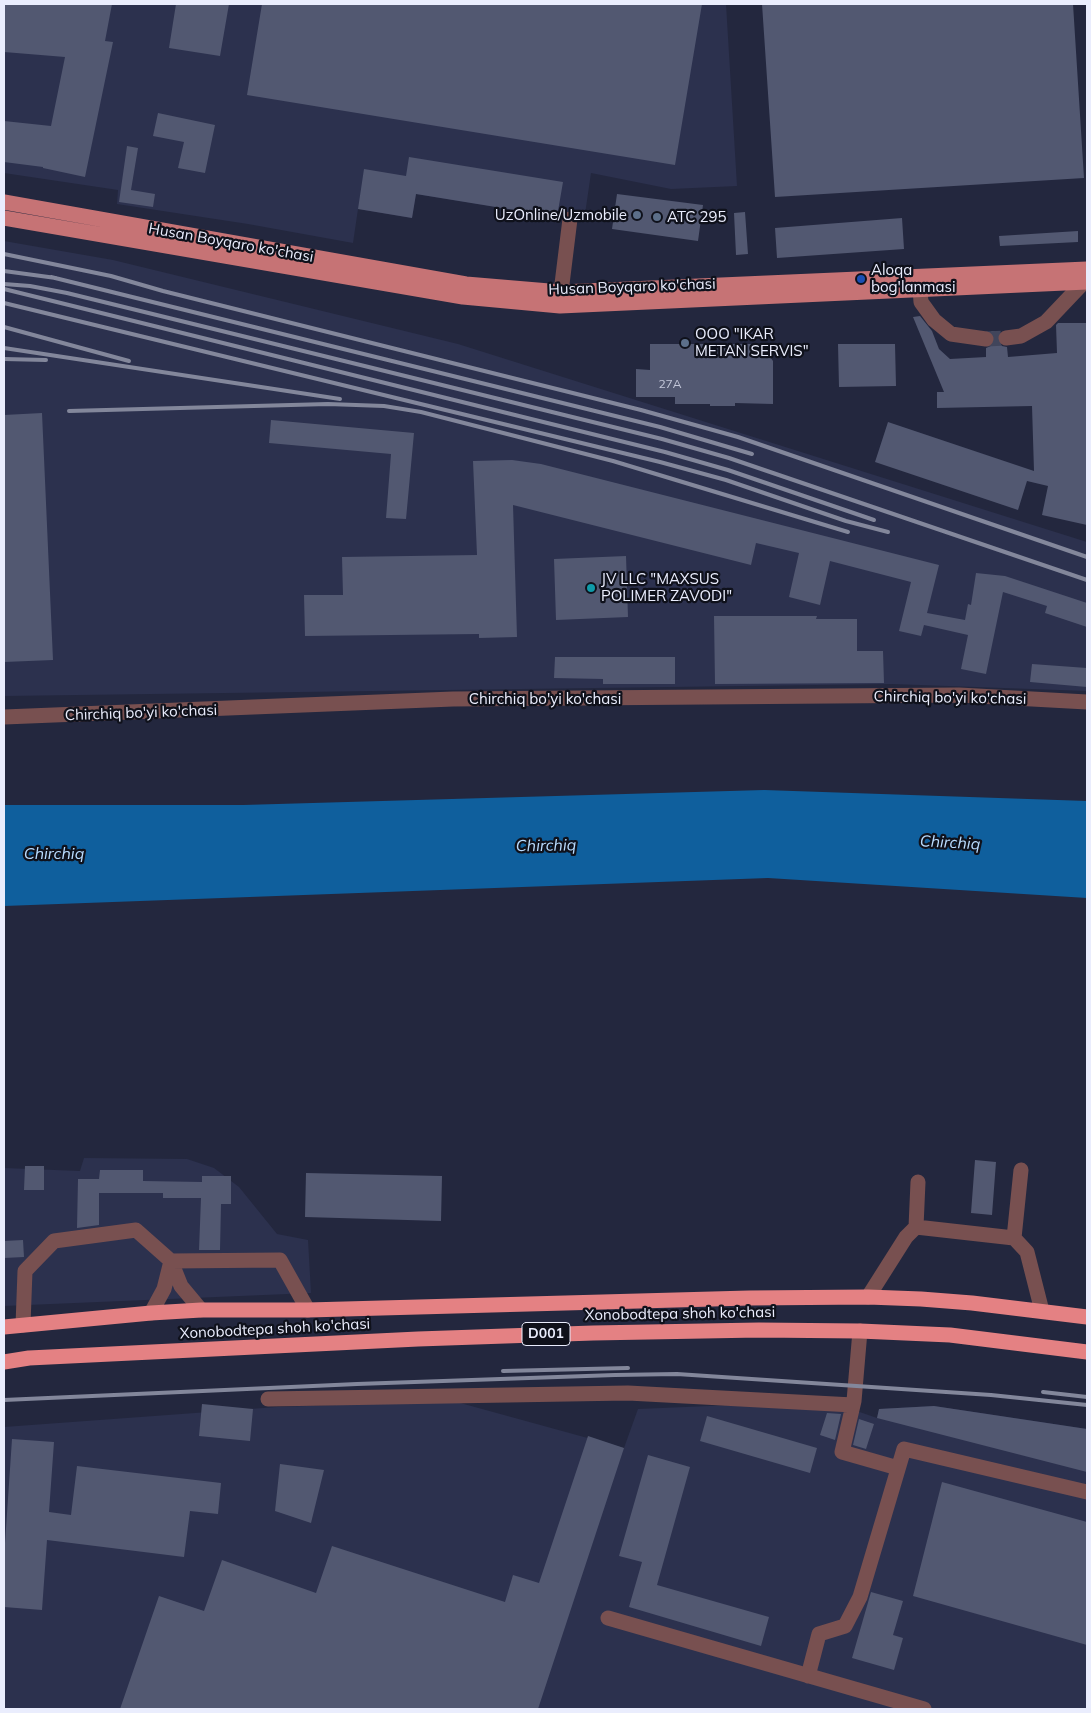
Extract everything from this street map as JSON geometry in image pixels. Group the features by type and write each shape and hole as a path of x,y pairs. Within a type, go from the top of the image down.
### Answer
{"highway":[{"name":"Xonobodtepa shoh ko'chasi","path":"4,1327 201,1310 308,1310 675,1299 868,1297 921,1299 1087,1317"},
{"name":"Xonobodtepa shoh ko'chasi","path":"4,1362 29,1358 427,1339 602,1332 758,1330 860,1330 950,1335 1087,1352"}],"main road":[{"name":"Husan Boyqaro ko'chasi","path":"4,202 466,284 561,299 1085,276"},
{"name":"Husan Boyqaro ko'chasi","path":"4,218 463,297 561,299 920,290 1085,276"}],"street":[{"path":"561,299 570,219"},
{"path":"1006,338 1021,336 1046,322 1085,276"},
{"path":"920,290 921,302 934,320 951,334 986,339"},
{"name":"Chirchiq bo'yi ko'chasi","path":"4,717 99,715 453,699 959,695 1087,702"},
{"path":"1014,1238 1021,1170"},
{"path":"868,1297 906,1237 916,1227 918,1182"},
{"path":"916,1227 1014,1238 1026,1252 1042,1311"},
{"path":"23,1325 25,1271 54,1241 136,1230 171,1261 181,1286 201,1310"},
{"path":"171,1261 280,1260 308,1310"},
{"path":"151,1313 164,1289 171,1261"},
{"path":"860,1330 853,1404 842,1452 898,1468"},
{"path":"268,1399 628,1393 853,1404"},
{"path":"808,1676 819,1634 844,1626 860,1596 904,1449 1087,1492"},
{"path":"608,1618 924,1709"}],"shaded area":[{"path":"4,4 726,4 737,186 671,189 591,173 584,221 416,194 412,218 358,209 353,243 248,224 117,204 118,190 4,173"},
{"path":"4,241 113,260 458,344 1087,542 1087,691 892,684 4,696"},
{"path":"84,1158 187,1159 214,1168 239,1187 277,1234 308,1240 311,1293 4,1306 4,1168 80,1171"},
{"path":"453,1401 624,1448 638,1409 828,1401 877,1418 879,1409 934,1406 1087,1429 1087,1709 4,1709 4,1427 277,1407"}],"water":[{"name":"Chirchiq","path":"764,790 1087,801 1087,898 768,878 4,906 4,805 243,805"}],"building":[{"path":"4,4 112,4 105,41 113,42 85,177 43,167 4,162 4,121 51,126 65,57 4,52"},
{"path":"176,4 229,4 220,56 169,48"},
{"path":"262,4 702,4 675,165 247,95"},
{"path":"762,4 1073,4 1084,178 775,197"},
{"path":"158,113 215,125 205,173 178,168 184,142 153,136"},
{"path":"127,146 138,148 131,190 155,194 153,207 119,202"},
{"path":"409,157 563,182 557,217 416,194 412,218 358,209 364,169 406,176"},
{"name":"ATC 295","path":"617,194 703,205 698,241 612,229"},
{"path":"745,212 748,254 736,255 734,213"},
{"path":"902,218 904,249 777,258 775,228"},
{"path":"1078,231 1078,242 1000,246 999,236"},
{"path":"920,316 932,331 939,349 950,359 986,357 986,348 993,345 995,341 991,331 1000,331 997,335 997,340 1002,346 1007,347 1008,357 1057,353 1056,325 1058,323 1087,323 1087,525 1042,515 1048,486 1027,481 1018,510 875,462 888,422 1034,471 1032,406 937,408 937,392 944,392 913,317"},
{"path":"650,344 761,344 773,361 773,404 735,403 735,406 710,406 710,404 675,404 675,397 636,397 636,369 650,370"},
{"path":"838,344 895,344 896,386 839,387"},
{"path":"42,413 53,660 4,662 4,415"},
{"path":"271,420 414,433 406,519 386,518 391,454 269,443"},
{"path":"512,460 541,464 939,565 927,613 965,620 968,604 971,605 976,573 1005,576 1087,603 1087,627 1045,613 1047,606 1003,592 986,674 961,669 968,635 924,625 921,636 899,631 911,582 830,561 820,605 789,597 799,553 756,543 751,565 513,505 517,637 479,638 479,634 305,636 304,595 343,595 342,557 477,555 473,461"},
{"name":"JV LLC \"MAXSUS POLIMER ZAVODI\"","path":"626,556 628,617 556,620 554,559"},
{"path":"714,616 817,616 816,619 857,619 857,651 883,651 884,683 715,684"},
{"path":"555,657 675,657 675,684 603,684 603,679 554,678"},
{"path":"1032,664 1087,668 1087,687 1030,682"},
{"path":"975,1160 996,1162 992,1215 971,1213"},
{"path":"25,1166 44,1166 44,1190 24,1190"},
{"path":"100,1170 143,1170 143,1181 202,1182 202,1176 231,1176 231,1204 221,1204 220,1250 199,1250 201,1198 163,1198 163,1193 99,1193 99,1225 77,1228 78,1179 99,1179"},
{"path":"306,1173 442,1176 441,1221 305,1217"},
{"path":"23,1240 24,1257 4,1258 4,1241"},
{"path":"202,1404 253,1409 250,1441 199,1436"},
{"path":"934,1406 1087,1429 1087,1472 877,1418 879,1409"},
{"path":"827,1413 841,1414 835,1440 820,1435"},
{"path":"707,1416 817,1448 810,1473 700,1441"},
{"path":"859,1419 874,1424 866,1449 853,1445"},
{"path":"588,1436 624,1448 538,1709 120,1709 159,1596 204,1611 222,1560 316,1593 332,1546 505,1602 513,1575 539,1583"},
{"path":"12,1439 54,1442 49,1512 71,1515 77,1466 221,1483 218,1514 190,1511 184,1557 47,1540 42,1610 4,1607 4,1558"},
{"path":"648,1455 690,1467 657,1585 769,1617 761,1646 629,1607 642,1562 619,1556"},
{"path":"280,1464 324,1470 311,1523 275,1511"},
{"path":"942,1482 1087,1522 1087,1645 913,1596"},
{"path":"871,1592 903,1601 893,1635 903,1638 894,1670 852,1658"}],"tunnel":[{"path":"986,339 1006,338"}],"railway":[{"path":"4,254 111,276 163,291 641,410 738,437 1087,557"},
{"path":"4,271 56,278"},
{"path":"51,277 660,427 752,454"},
{"path":"4,284 30,286 67,293 662,439 729,458 1087,580"},
{"path":"4,289 665,452 728,470 874,520"},
{"path":"4,303 660,462 726,480 846,521 888,532"},
{"path":"4,327 129,361"},
{"path":"4,348 340,399"},
{"path":"4,359 46,360"},
{"path":"69,411 328,404 384,406 421,412 613,461 848,532"},
{"path":"503,1371 628,1368"},
{"path":"4,1400 357,1384 677,1374 991,1395 1087,1405"},
{"path":"1043,1392 1087,1397"}],"place":[{"name":"UzOnline/Uzmobile","path":"637,215"},
{"name":"ATC 295","path":"657,217"},
{"name":"Aloqa bog'lanmasi","path":"861,279"},
{"name":"OOO \"IKAR METAN SERVIS\"","path":"685,343"},
{"name":"JV LLC \"MAXSUS POLIMER ZAVODI\"","path":"591,588"}]}
